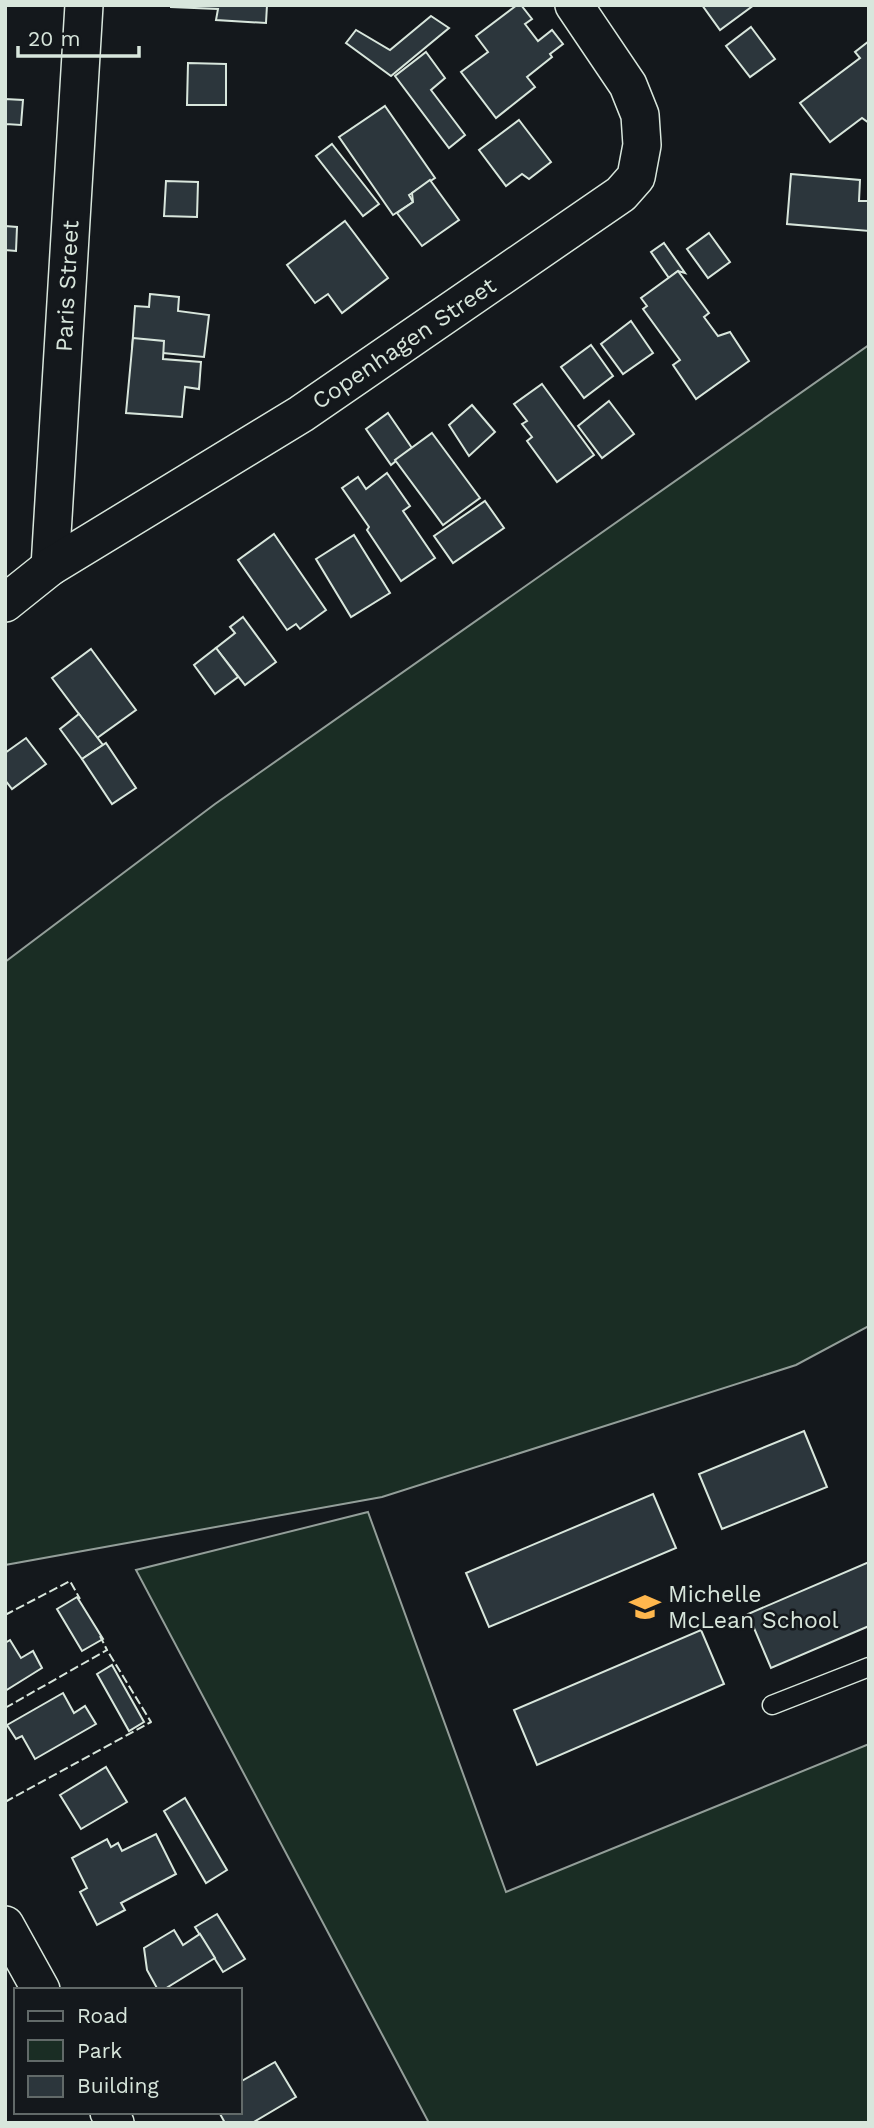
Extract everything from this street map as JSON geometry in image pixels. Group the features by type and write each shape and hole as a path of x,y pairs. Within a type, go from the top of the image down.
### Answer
{"street":[{"name":"Paris Street","path":"50,567 84,5"},
{"name":"Copenhagen Street","path":"5,603 50,567 301,414 621,194 636,177 642,145 640,115 628,85 575,5"},
{"path":"5,1925 40,1988"}],"lane":[{"path":"772,1705 869,1667"}],"green space":[{"path":"869,345 869,1326 796,1365 382,1497 5,1565 5,962 215,804"},
{"path":"368,1512 506,1892 869,1744 869,2123 429,2123 136,1570"}],"building":[{"path":"171,5 267,5 266,23 216,20 218,9"},
{"path":"517,5 521,5 532,19 525,24 538,41 552,30 563,44 550,54 552,57 527,77 535,87 496,118 461,72 488,52 476,36"},
{"path":"702,5 754,5 720,30"},
{"path":"431,16 449,28 391,76 346,43 356,30 390,50"},
{"path":"751,27 775,59 750,77 726,46"},
{"path":"869,41 869,123 862,118 830,142 800,103 860,58 855,52"},
{"path":"426,52 445,78 431,90 465,135 449,148 395,76"},
{"path":"188,63 226,64 226,105 187,105"},
{"path":"5,99 23,100 21,125 6,124 6,135"},
{"path":"385,106 435,178 409,195 413,202 393,215 339,137"},
{"path":"519,120 551,162 529,179 522,174 506,186 479,150"},
{"path":"332,144 379,204 363,216 316,156"},
{"path":"791,174 860,180 859,201 869,201 869,231 787,224"},
{"path":"430,180 459,220 422,246 397,213 413,202 412,193"},
{"path":"166,181 198,182 197,217 164,216"},
{"path":"345,221 388,278 342,313 328,294 315,303 287,265"},
{"path":"5,226 17,227 16,251 5,250"},
{"path":"709,233 730,262 708,278 687,249"},
{"path":"664,243 685,273 678,271 669,278 651,252"},
{"path":"678,271 709,313 704,317 718,336 730,332 749,361 696,399 673,365 680,360 643,309 647,306 641,298"},
{"path":"150,294 179,297 178,311 209,315 204,357 132,350 135,306 149,307"},
{"path":"631,321 653,353 623,374 601,344"},
{"path":"133,338 164,341 163,359 201,362 199,389 185,387 182,417 126,413"},
{"path":"591,345 613,376 584,398 561,367"},
{"path":"542,384 594,455 557,482 527,441 532,437 522,424 527,421 514,404"},
{"path":"609,401 634,434 602,458 578,426"},
{"path":"472,405 495,432 469,456 449,425"},
{"path":"388,413 412,448 391,465 366,429"},
{"path":"432,433 480,498 443,525 395,460"},
{"path":"387,473 410,506 403,511 435,558 401,581 342,488 358,477 366,489"},
{"path":"485,501 504,528 453,563 434,536"},
{"path":"274,534 326,610 300,629 296,624 287,630 238,560"},
{"path":"354,535 390,593 351,617 316,559"},
{"path":"243,617 276,662 245,685 216,648 235,633 230,627"},
{"path":"216,648 238,677 215,694 194,665"},
{"path":"91,649 136,710 97,738 52,678"},
{"path":"79,714 103,745 82,759 60,729"},
{"path":"26,738 46,764 12,789 5,780 5,753"},
{"path":"106,743 136,788 112,804 82,759"},
{"path":"804,1431 827,1487 722,1529 699,1474"},
{"path":"653,1494 676,1548 489,1627 466,1573"},
{"path":"869,1562 869,1626 771,1668 748,1614"},
{"path":"77,1597 103,1639 82,1651 57,1609"},
{"path":"701,1630 724,1684 537,1765 514,1710"},
{"path":"10,1640 21,1658 33,1651 42,1668 5,1691 5,1643"},
{"path":"112,1665 144,1722 129,1731 97,1674"},
{"path":"63,1693 74,1713 85,1706 96,1724 35,1759 22,1736 16,1739 7,1725"},
{"path":"106,1767 127,1802 81,1829 60,1795"},
{"path":"185,1798 227,1870 206,1883 164,1811"},
{"path":"156,1834 176,1874 121,1903 125,1910 97,1925 80,1892 87,1888 72,1858 107,1839 111,1847 118,1843 122,1851"},
{"path":"217,1914 245,1959 223,1972 195,1927"},
{"path":"174,1930 183,1945 200,1934 215,1958 166,1988 157,1988 147,1970 144,1948"},
{"path":"275,2062 296,2097 252,2123 225,2123 220,2114 242,2114 242,2081"}],"fence":[{"path":"5,1615 70,1581 80,1599"},
{"path":"5,1708 107,1650 100,1636"},
{"path":"5,1802 151,1722 107,1650"}],"place":[{"name":"Michelle McLean School","path":"645,1607"}]}
